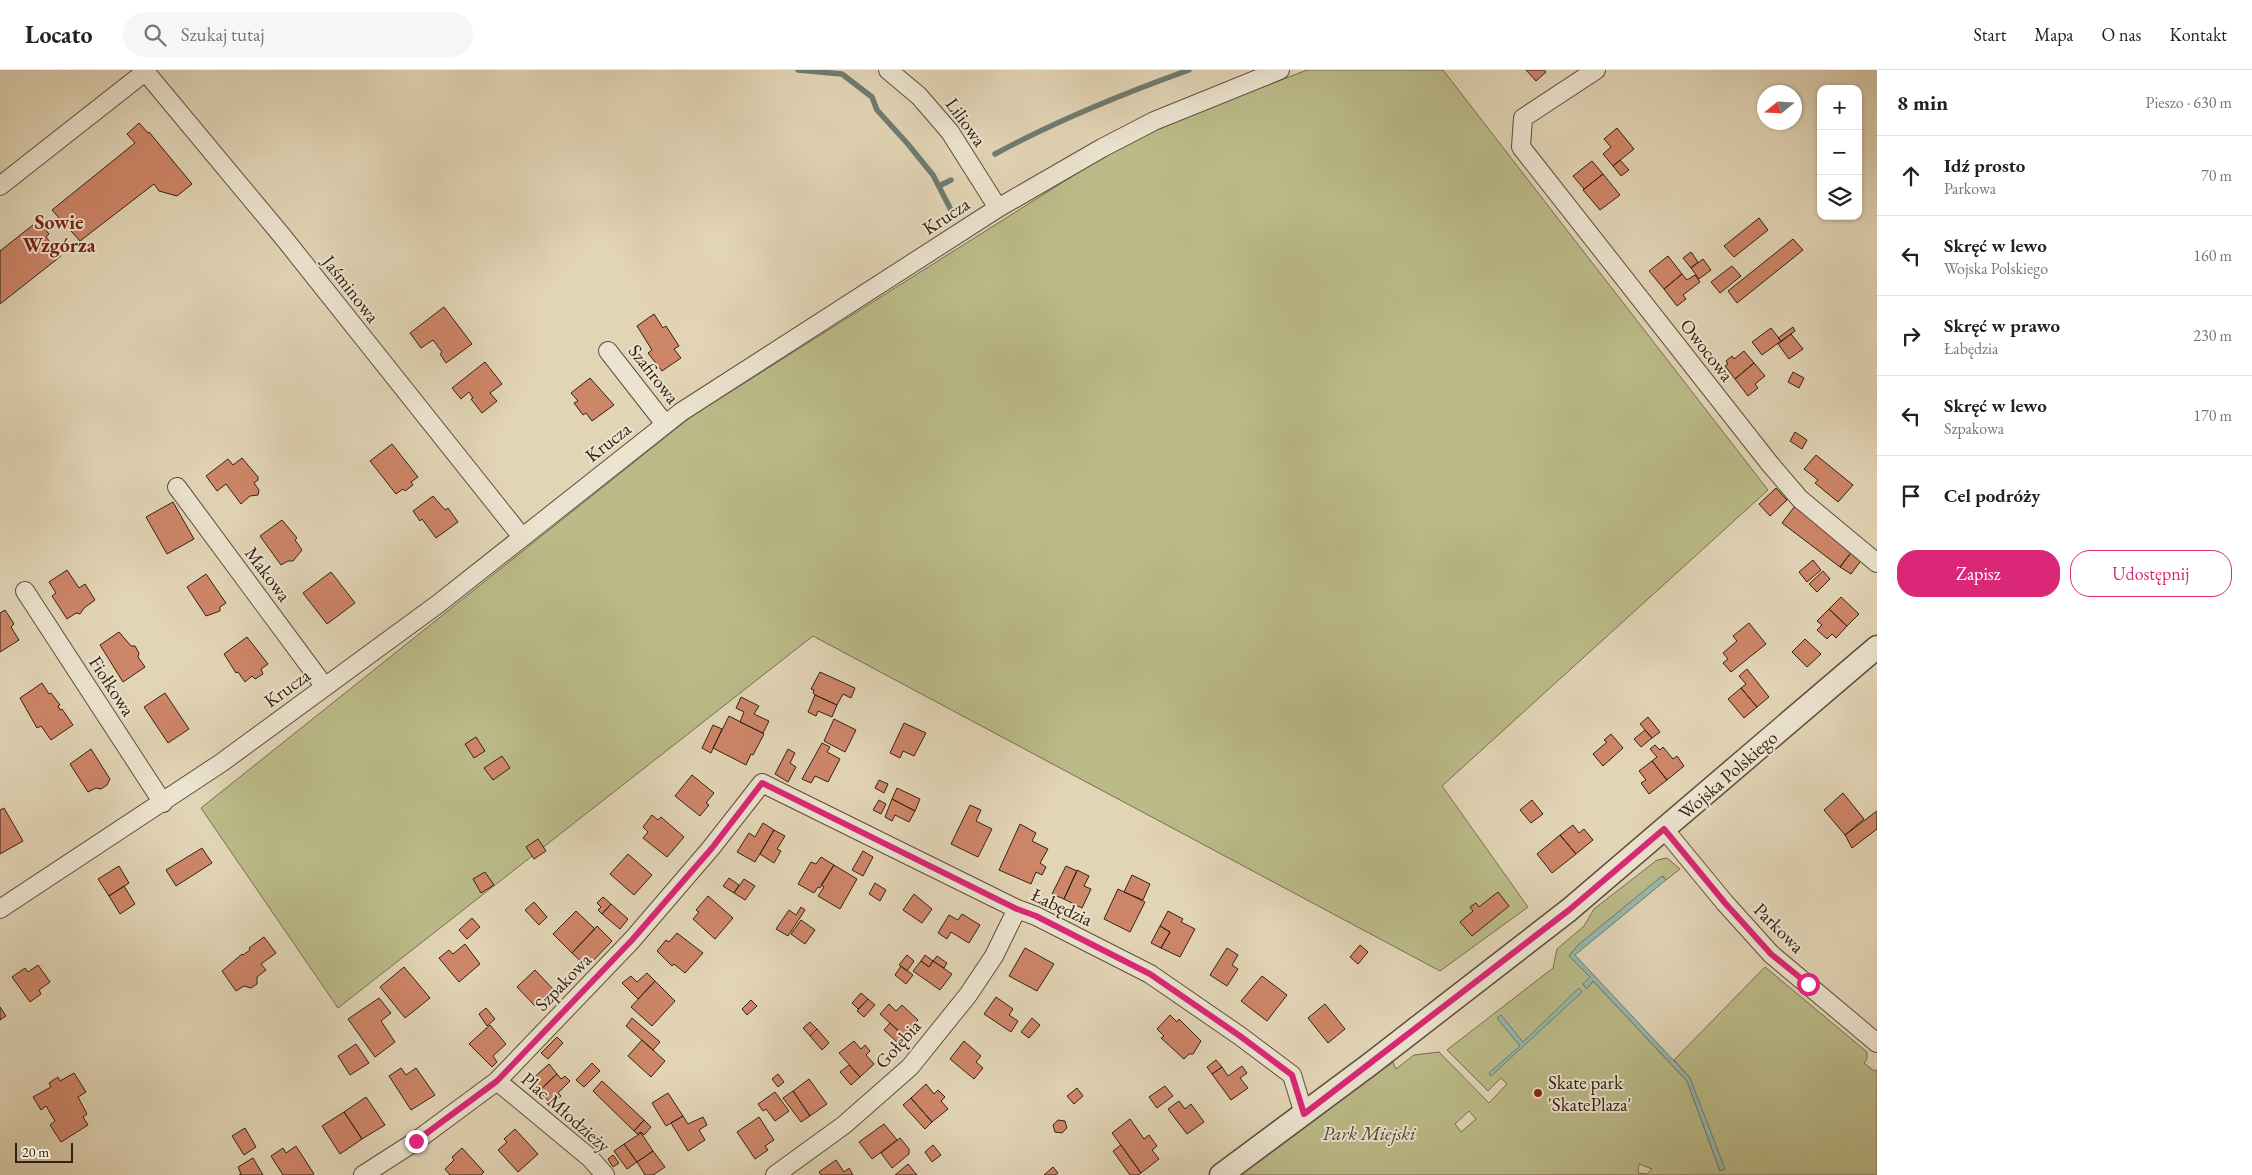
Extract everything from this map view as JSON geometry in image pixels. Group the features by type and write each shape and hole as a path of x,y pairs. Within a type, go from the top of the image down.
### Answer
{"street":[{"name":"Liliowa","path":"888,70 919,96 950,132 998,208"},
{"name":"Krucza","path":"0,909 163,803 325,687 438,604 680,412 998,208 1102,148 1154,121 1280,70"},
{"name":"Owocowa","path":"1596,70 1523,118 1521,147 1698,374 1788,485 1800,499 1877,563"},
{"path":"0,186 144,71"},
{"name":"Jaśminowa","path":"144,71 283,237 522,537"},
{"name":"Szafirowa","path":"608,351 665,424"},
{"name":"Makowa","path":"177,487 325,687"},
{"name":"Fiołkowa","path":"25,591 163,803"},
{"name":"Wojska Polskiego","path":"1221,1175 1304,1114 1569,910 1877,647"},
{"name":"Łabędzia","path":"762,783 1017,909 1036,916 1150,974 1240,1036 1292,1075 1304,1114"},
{"name":"Szpakowa","path":"363,1175 416,1141 497,1081 632,940 712,848 762,783"},
{"name":"Parkowa","path":"1664,829 1725,903 1771,954 1877,1043"},
{"name":"Gołębia","path":"775,1175 844,1125 910,1068 968,995 994,956 1017,909"},
{"name":"Plac Młodzieży","path":"497,1081 590,1158 605,1175"}],"green space":[{"path":"1307,70 1443,70 1768,490 1442,786 1528,907 1440,971 813,636 338,1008 201,808 692,416 1136,136"},
{"name":"Park Miejski","path":"1667,858 1680,869 1666,880 1663,876 1570,954 1590,977 1583,985 1587,988 1593,981 1687,1081 1720,1171 1690,1078 1674,1060 1765,967 1867,1052 1867,1059 1864,1063 1874,1071 1877,1070 1877,1175 1238,1175 1393,1062 1396,1069 1414,1055 1439,1052 1489,1103 1507,1084 1501,1078 1488,1091 1447,1050 1553,968 1557,949 1584,926 1594,909 1657,860","holes":["1469,1111 1476,1119 1461,1132 1455,1124","1639,1164 1652,1169 1647,1174 1638,1173"]}],"water":[{"path":"1662,876 1666,880 1575,955 1690,1078 1725,1169 1720,1171 1687,1081 1593,981 1587,989 1583,984 1590,977 1569,956 1578,945"},
{"path":"1579,988 1582,992 1491,1076 1489,1073 1520,1046 1497,1018 1501,1015 1523,1042"}],"building":[{"path":"1526,70 1544,70 1546,72 1536,81"},
{"path":"139,123 149,132 192,184 177,196 159,191 154,184 80,241 52,210 135,143 127,134"},
{"path":"1617,128 1634,149 1613,166 1603,154 1611,147 1604,139"},
{"path":"1620,160 1629,170 1621,176 1613,166"},
{"path":"1592,161 1603,174 1584,189 1573,176"},
{"path":"1603,174 1620,195 1600,210 1583,190"},
{"path":"1759,218 1768,230 1734,257 1724,246"},
{"path":"38,221 49,234 46,237 61,256 0,304 0,251"},
{"path":"1793,239 1803,250 1737,303 1728,291"},
{"path":"1691,252 1698,262 1691,268 1683,258"},
{"path":"1668,256 1682,274 1664,289 1649,271"},
{"path":"1703,259 1711,270 1699,279 1691,268"},
{"path":"1732,266 1741,276 1720,293 1711,282"},
{"path":"1682,274 1687,280 1695,275 1700,282 1683,295 1686,299 1677,306 1664,289"},
{"path":"444,307 472,344 446,363 440,354 442,352 433,340 421,348 410,333"},
{"path":"654,314 663,328 666,326 679,346 674,349 681,358 662,371 648,353 652,350 637,326"},
{"path":"1793,327 1795,331 1781,341 1778,338"},
{"path":"1771,328 1781,341 1762,355 1752,342"},
{"path":"1791,334 1803,349 1789,359 1778,344"},
{"path":"1744,351 1754,363 1735,379 1725,366 1728,364 1726,361 1732,356 1734,359"},
{"path":"485,362 502,384 490,393 497,401 482,413 471,399 473,398 469,392 461,399 452,388"},
{"path":"1754,363 1765,376 1755,384 1758,388 1748,396 1735,379"},
{"path":"1793,372 1804,378 1799,388 1788,382"},
{"path":"590,378 614,405 592,421 586,413 583,415 574,403 578,401 571,393"},
{"path":"1795,432 1807,440 1802,449 1790,441"},
{"path":"392,444 418,477 411,482 413,485 405,491 403,489 396,494 370,461"},
{"path":"1816,455 1853,485 1838,502 1815,483 1818,480 1804,469"},
{"path":"242,458 258,477 258,480 254,483 259,490 258,495 250,496 241,504 226,484 217,491 206,476 228,459 233,465"},
{"path":"1776,488 1787,500 1770,516 1759,504"},
{"path":"433,496 445,510 448,508 458,522 436,538 422,519 420,521 413,511"},
{"path":"173,502 194,539 167,554 146,517"},
{"path":"1795,506 1853,550 1840,567 1782,523"},
{"path":"282,520 297,538 295,540 302,550 293,561 288,561 281,565 260,536"},
{"path":"1853,550 1863,558 1851,574 1840,567"},
{"path":"1813,560 1821,570 1807,582 1799,572"},
{"path":"67,570 79,588 85,584 95,600 84,608 80,614 76,613 67,619 52,596 56,593 49,582"},
{"path":"1823,571 1830,579 1817,592 1809,584"},
{"path":"331,572 355,603 327,624 303,593"},
{"path":"206,574 226,603 220,607 220,611 206,616 187,587"},
{"path":"1841,597 1859,614 1847,626 1829,609"},
{"path":"1829,609 1847,626 1836,638 1832,634 1827,639 1817,630 1822,625 1817,621"},
{"path":"5,610 14,624 11,627 19,640 0,652 0,613"},
{"path":"1749,623 1766,644 1731,672 1723,663 1728,659 1723,653 1737,641 1733,636"},
{"path":"119,632 131,646 135,646 139,653 138,657 145,667 123,682 100,645"},
{"path":"247,637 268,664 261,669 263,674 255,679 252,676 245,682 238,672 236,673 224,654"},
{"path":"1805,639 1821,654 1807,667 1792,652"},
{"path":"1747,669 1769,697 1757,707 1741,688 1746,684 1739,676"},
{"path":"820,672 855,688 851,698 843,694 837,705 815,695 813,693 814,690 811,689"},
{"path":"42,683 49,694 51,693 60,705 58,706 60,710 62,709 73,725 51,740 41,726 37,728 20,698"},
{"path":"1741,688 1757,707 1744,718 1728,699"},
{"path":"165,693 189,729 168,743 144,707"},
{"path":"815,695 837,705 832,717 818,711 816,716 808,712"},
{"path":"741,697 759,706 754,714 769,721 763,733 740,722 744,712 736,708"},
{"path":"729,716 764,734 746,765 713,748"},
{"path":"1648,717 1660,732 1652,738 1640,724"},
{"path":"834,719 856,730 845,752 824,741"},
{"path":"904,723 926,733 914,756 903,751 900,758 890,753"},
{"path":"713,725 722,729 711,753 702,748"},
{"path":"1645,730 1652,738 1641,747 1634,739"},
{"path":"1611,734 1623,748 1603,766 1593,754 1607,742 1604,740"},
{"path":"476,737 485,751 474,758 465,744"},
{"path":"822,743 830,747 827,752 840,759 828,782 815,776 811,783 802,779"},
{"path":"1655,745 1660,750 1663,747 1673,759 1677,756 1684,766 1667,780 1652,761 1657,757 1650,749"},
{"path":"91,749 110,779 107,785 101,789 96,788 88,792 70,764"},
{"path":"788,749 795,753 790,763 796,767 788,782 775,774"},
{"path":"502,756 510,768 493,780 484,768"},
{"path":"1652,761 1667,780 1649,794 1641,783 1646,780 1639,771"},
{"path":"692,775 714,793 706,803 709,805 700,816 675,796"},
{"path":"879,780 888,784 884,793 875,788"},
{"path":"897,788 920,799 915,811 892,799"},
{"path":"1843,793 1864,819 1845,835 1824,810"},
{"path":"892,799 915,811 909,822 895,815 892,821 885,817"},
{"path":"879,800 886,804 881,814 873,810"},
{"path":"1532,800 1543,814 1531,823 1520,810"},
{"path":"970,805 981,810 976,821 992,829 978,857 951,844"},
{"path":"4,808 23,841 0,854 0,810"},
{"path":"1877,811 1877,829 1852,848 1845,835"},
{"path":"652,815 658,820 661,817 684,837 667,857 643,838 648,832 643,827"},
{"path":"763,823 774,830 755,862 737,852 749,833 755,837"},
{"path":"1020,824 1036,833 1032,841 1048,849 1040,863 1046,867 1042,875 1036,872 1031,884 999,870"},
{"path":"1573,825 1579,833 1584,829 1593,840 1576,854 1560,835"},
{"path":"774,830 785,836 777,849 781,851 774,863 760,854"},
{"path":"1560,835 1576,854 1552,873 1537,854"},
{"path":"538,839 546,851 534,859 526,847"},
{"path":"202,848 212,863 176,886 166,870"},
{"path":"863,851 873,857 863,876 852,870"},
{"path":"628,854 652,875 634,895 610,874"},
{"path":"821,857 834,865 820,888 818,887 814,893 798,884 811,862 816,864"},
{"path":"834,865 857,879 840,909 818,896 824,887 821,885"},
{"path":"119,866 129,883 109,896 98,879"},
{"path":"1066,866 1077,871 1064,899 1052,894"},
{"path":"1077,870 1089,876 1084,886 1091,889 1082,908 1064,899"},
{"path":"485,872 494,885 481,893 473,879"},
{"path":"1132,875 1150,884 1143,900 1124,892"},
{"path":"729,878 739,885 734,893 723,886"},
{"path":"744,879 755,886 745,900 734,893"},
{"path":"875,883 886,890 880,901 869,894"},
{"path":"124,886 135,904 120,914 109,896"},
{"path":"1118,889 1145,902 1130,932 1104,919"},
{"path":"1498,892 1509,906 1472,936 1460,922 1473,911 1470,907 1476,903 1479,907"},
{"path":"914,894 932,909 922,923 903,910"},
{"path":"708,896 733,918 715,939 693,919 699,912 696,910"},
{"path":"603,897 611,904 602,914 598,910 601,907 597,903"},
{"path":"534,902 547,917 539,925 525,910"},
{"path":"611,904 628,919 620,929 602,914"},
{"path":"801,907 805,910 788,936 776,929 789,910 796,915"},
{"path":"576,911 595,929 572,953 553,934"},
{"path":"1168,911 1183,919 1181,922 1195,929 1180,957 1161,948 1170,932 1160,926"},
{"path":"962,914 980,925 969,943 951,932 947,939 938,933 949,915 958,920"},
{"path":"472,918 480,927 467,939 459,930"},
{"path":"801,920 815,930 805,944 791,934"},
{"path":"597,926 612,941 587,967 572,953"},
{"path":"1160,926 1170,932 1161,948 1151,943"},
{"path":"677,933 703,953 685,973 674,964 672,966 657,951 666,940 669,942"},
{"path":"264,937 276,953 261,964 266,970 257,977 257,984 251,988 244,986 236,991 222,971"},
{"path":"465,944 480,964 459,982 439,958 449,950 453,954"},
{"path":"1360,945 1368,952 1358,964 1350,957"},
{"path":"1025,948 1054,964 1037,991 1009,976"},
{"path":"1227,948 1238,955 1232,965 1238,969 1227,986 1210,975"},
{"path":"907,955 914,961 907,971 899,965"},
{"path":"925,955 933,961 929,967 921,961"},
{"path":"937,956 947,963 944,968 933,961"},
{"path":"921,961 929,967 933,961 952,974 940,990 913,971"},
{"path":"38,965 50,982 39,990 41,994 30,1002 12,977 25,968 28,972"},
{"path":"901,966 913,975 906,984 895,975"},
{"path":"404,967 430,998 405,1018 380,987"},
{"path":"535,970 553,989 535,1006 517,987"},
{"path":"647,973 655,981 638,999 622,983 631,976 637,982"},
{"path":"1262,976 1287,995 1267,1021 1241,1001"},
{"path":"655,981 675,1001 652,1026 631,1007"},
{"path":"861,993 868,999 858,1009 852,1003"},
{"path":"996,997 1013,1009 1009,1015 1018,1021 1011,1032 984,1014"},
{"path":"379,998 391,1013 381,1021 395,1042 375,1057 348,1019"},
{"path":"868,999 875,1005 864,1017 857,1011"},
{"path":"751,1000 757,1006 747,1015 742,1009"},
{"path":"889,1004 896,1011 902,1005 918,1020 903,1035 880,1014"},
{"path":"1325,1004 1345,1029 1328,1043 1308,1018"},
{"path":"0,1007 6,1016 0,1020"},
{"path":"486,1008 495,1019 487,1026 479,1014"},
{"path":"1170,1015 1177,1022 1179,1019 1201,1041 1193,1054 1189,1054 1184,1059 1161,1038 1164,1036 1157,1029"},
{"path":"632,1018 660,1042 653,1050 626,1026"},
{"path":"1032,1018 1040,1025 1029,1038 1021,1032"},
{"path":"810,1022 817,1029 810,1036 803,1028"},
{"path":"890,1023 903,1035 897,1042 884,1030"},
{"path":"490,1025 506,1044 493,1056 497,1062 492,1067 469,1044"},
{"path":"817,1029 829,1043 822,1050 810,1036"},
{"path":"557,1037 563,1043 548,1059 541,1053"},
{"path":"642,1040 665,1061 651,1077 628,1056"},
{"path":"854,1041 861,1049 865,1045 870,1051 866,1055 874,1064 860,1077 839,1053"},
{"path":"964,1041 981,1056 976,1062 983,1068 974,1079 950,1059"},
{"path":"356,1044 369,1063 350,1075 338,1056"},
{"path":"1216,1060 1222,1067 1212,1074 1207,1067"},
{"path":"592,1063 600,1071 584,1087 576,1080"},
{"path":"549,1064 557,1074 539,1091 530,1081"},
{"path":"849,1065 860,1077 851,1085 840,1072"},
{"path":"1242,1066 1247,1073 1240,1078 1248,1088 1231,1100 1212,1074 1222,1067 1228,1076"},
{"path":"401,1068 406,1075 416,1068 435,1095 411,1110 389,1076"},
{"path":"74,1073 86,1092 78,1097 87,1114 83,1117 88,1125 61,1142 50,1125 55,1121 46,1106 41,1110 33,1097 51,1087 49,1083 58,1077 60,1081"},
{"path":"557,1074 561,1079 565,1076 570,1081 558,1093 561,1096 552,1105 539,1091"},
{"path":"778,1074 784,1082 778,1087 772,1079"},
{"path":"809,1079 827,1104 810,1116 793,1091"},
{"path":"602,1081 644,1120 634,1131 593,1091"},
{"path":"926,1084 934,1094 938,1090 945,1097 941,1101 948,1109 932,1122 911,1098"},
{"path":"1165,1086 1173,1096 1157,1108 1149,1097"},
{"path":"1077,1088 1083,1096 1074,1104 1067,1096"},
{"path":"793,1091 810,1116 801,1122 783,1098"},
{"path":"775,1092 789,1111 775,1121 766,1109 763,1111 758,1104"},
{"path":"668,1093 683,1116 666,1126 652,1103"},
{"path":"366,1097 385,1125 362,1139 344,1112"},
{"path":"911,1098 932,1122 925,1129 903,1105"},
{"path":"1179,1101 1185,1109 1191,1104 1204,1122 1187,1134 1168,1109"},
{"path":"344,1112 362,1139 340,1154 322,1126"},
{"path":"683,1116 688,1124 703,1117 707,1125 699,1130 705,1140 688,1151 671,1123"},
{"path":"759,1117 774,1140 765,1146 768,1150 755,1159 737,1132"},
{"path":"1130,1119 1144,1139 1149,1135 1157,1146 1152,1150 1159,1159 1141,1173 1112,1133"},
{"path":"644,1120 651,1127 644,1135 641,1132 637,1134 634,1131"},
{"path":"1058,1120 1065,1121 1067,1128 1062,1133 1055,1132 1053,1125"},
{"path":"884,1124 897,1140 872,1159 859,1142"},
{"path":"245,1128 256,1147 244,1155 232,1136"},
{"path":"515,1129 538,1154 518,1172 498,1150 507,1142 504,1139"},
{"path":"641,1133 653,1151 637,1162 624,1144"},
{"path":"596,1138 603,1145 599,1149 592,1142"},
{"path":"900,1138 909,1149 909,1154 892,1168 881,1153"},
{"path":"624,1144 637,1162 627,1169 614,1151"},
{"path":"933,1145 941,1155 932,1162 925,1152"},
{"path":"1121,1145 1141,1173 1138,1175 1130,1175 1113,1151"},
{"path":"296,1146 314,1174 283,1175 271,1156 283,1148 286,1153"},
{"path":"462,1148 484,1172 481,1175 450,1175 445,1169 454,1160 452,1157"},
{"path":"653,1151 665,1167 653,1175 645,1175 637,1162"},
{"path":"613,1155 619,1163 613,1167 608,1159"},
{"path":"253,1158 263,1175 239,1175 241,1174 238,1167"},
{"path":"836,1160 844,1172 849,1168 853,1175 821,1175 819,1172"},
{"path":"908,1164 917,1175 895,1175"},
{"path":"1053,1167 1058,1173 1055,1175 1044,1175"}],"waterway":[{"path":"798,70 842,74 872,97 877,110 933,175 951,210"},
{"path":"995,154 1090,108 1189,70"},
{"path":"939,186 951,180"}],"place":[{"name":"Skate park 'SkatePlaza'","path":"1538,1093"}],"district":[{"name":"Sowie Wzgórza","path":"59,234"}],"route":[{"path":"416,1141 497,1081 632,940 712,848 762,783 1017,909 1036,916 1150,974 1240,1036 1292,1075 1304,1114 1569,910 1664,829 1725,903 1771,954 1808,984"}]}
